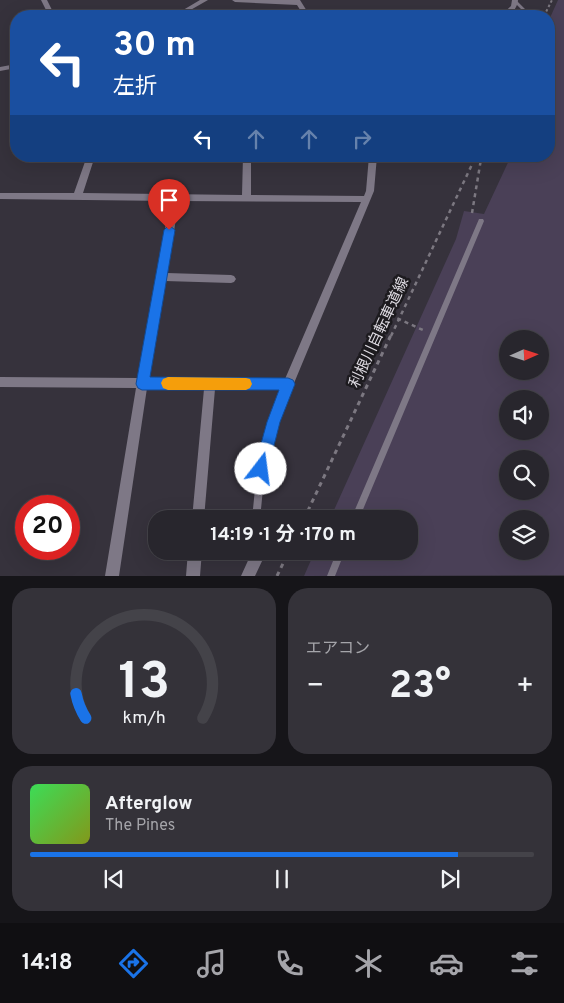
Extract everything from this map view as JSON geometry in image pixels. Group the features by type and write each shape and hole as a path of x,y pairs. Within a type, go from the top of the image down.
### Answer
{"street":[{"path":"187,10 205,0"},
{"path":"235,0 297,1"},
{"path":"78,196 89,162"},
{"path":"246,198 248,162"},
{"path":"0,382 288,384 370,191 372,162"},
{"path":"0,196 365,199"},
{"path":"112,576 142,384 175,198"},
{"path":"161,277 231,279"},
{"path":"199,510 210,383"},
{"path":"193,576 194,560"},
{"path":"248,576 254,560"}],"lane":[{"path":"515,1 524,10"},
{"path":"359,510 481,221"},
{"path":"257,510 261,469 273,422 288,384"},
{"path":"331,576 337,560"}],"path":[{"name":"利根川自転車道線","path":"308,510 475,162"},
{"path":"472,213 480,162"},
{"path":"390,315 411,326"},
{"path":"277,576 285,560"}],"shaded area":[{"path":"558,0 564,0 564,575 304,576 311,560 418,560 418,510 334,510 456,239 464,211 484,214 508,162 555,162 556,50 554,10"}],"slow traffic":[{"path":"168,383 246,384"}],"route":[{"path":"169,230 142,384 288,384 273,422 261,469"}]}
